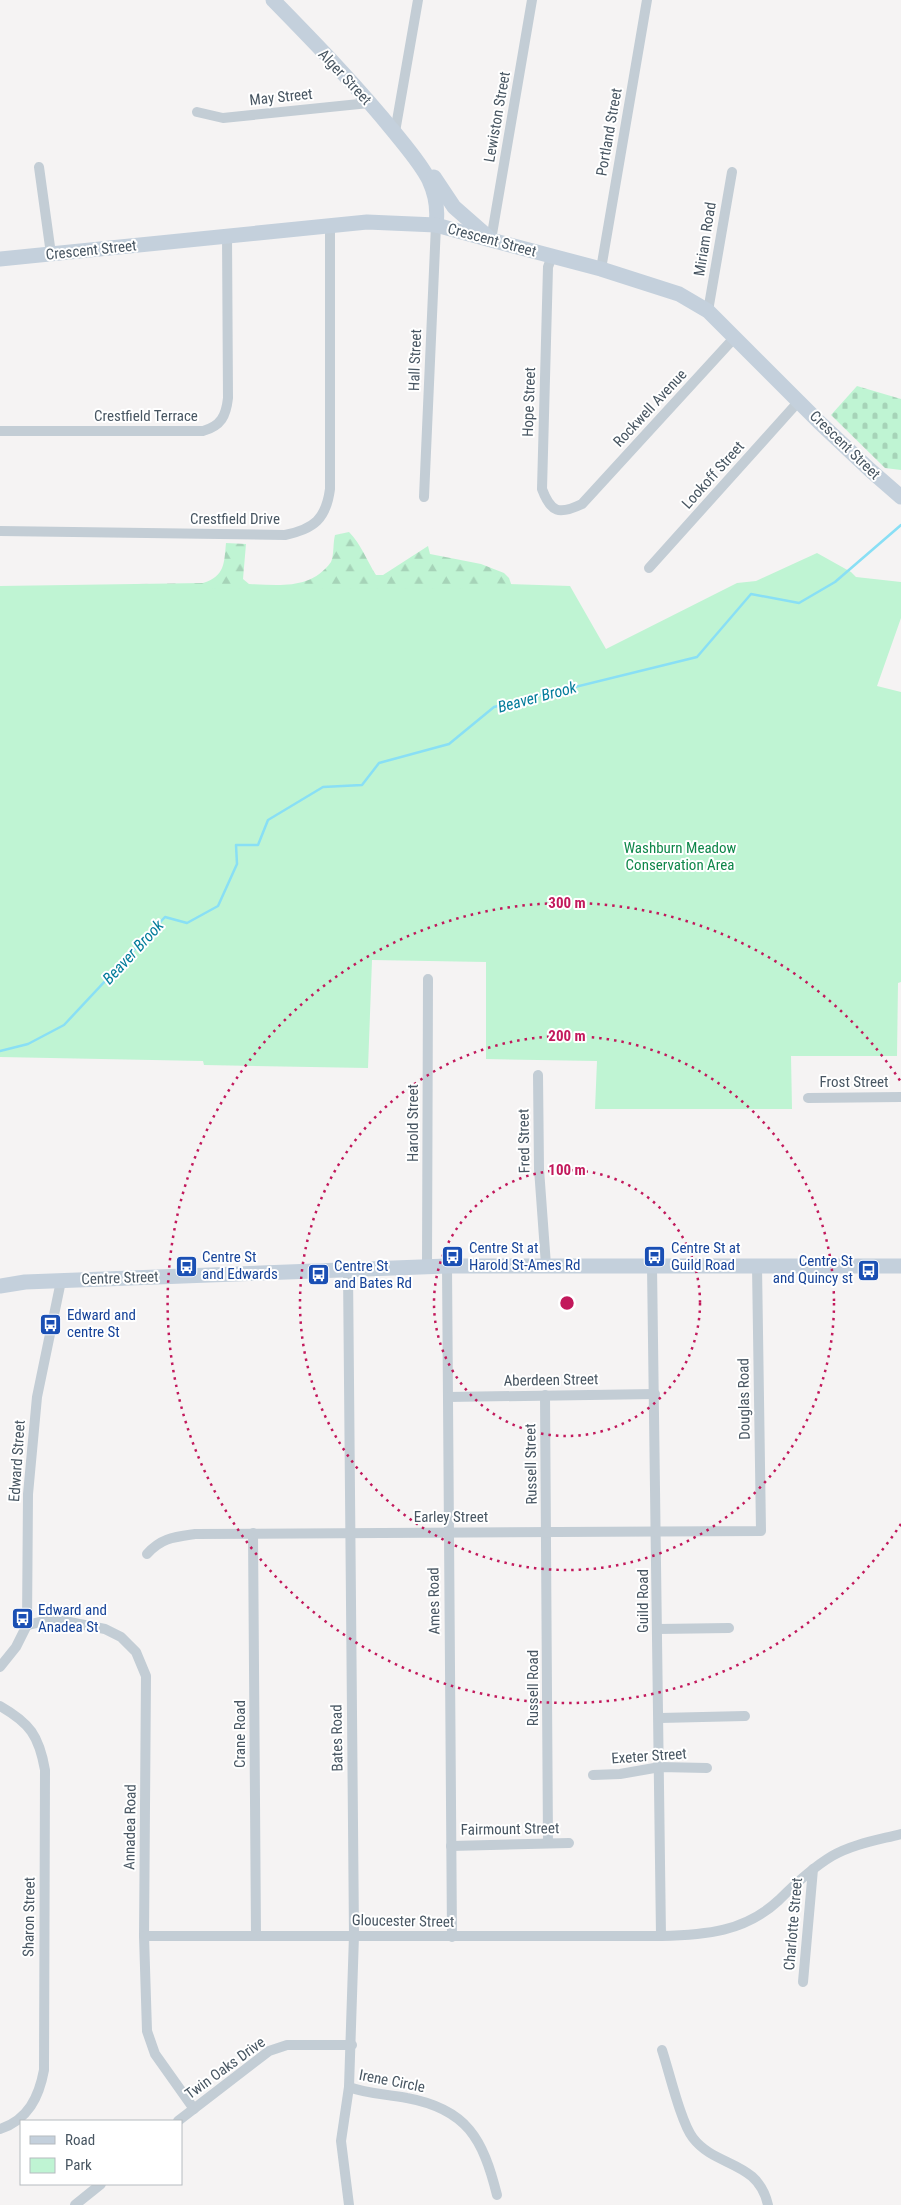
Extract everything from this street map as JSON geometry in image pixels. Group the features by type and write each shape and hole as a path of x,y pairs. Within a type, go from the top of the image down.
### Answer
{"main road":[{"name":"Alger Street","path":"273,0 369,102 413,158 428,179 435,196 436,225"},
{"path":"413,158 428,168 454,207 491,240"},
{"name":"Crescent Street","path":"0,259 330,225 393,222 436,225 601,269 679,294 708,311 870,470 901,496"},
{"name":"Centre Street","path":"0,1286 25,1282 427,1266 901,1266"}],"street":[{"path":"394,132 418,0"},
{"name":"Lewiston Street","path":"491,240 532,0"},
{"name":"Portland Street","path":"601,269 647,0"},
{"name":"May Street","path":"197,112 223,118 369,102"},
{"path":"39,167 51,254"},
{"name":"Miriam Road","path":"708,311 732,172"},
{"name":"Crestfield Drive","path":"0,531 285,535 316,522 328,504 330,489 330,225"},
{"name":"Hall Street","path":"424,496 436,225"},
{"name":"Crestfield Terrace","path":"0,431 203,431 213,428 220,423 225,415 228,398 227,235"},
{"name":"Hope Street","path":"552,256 548,267 542,489 547,503 555,509 567,511 582,504 586,499"},
{"name":"Rockwell Avenue","path":"586,499 735,337"},
{"name":"Lookoff Street","path":"649,568 800,401"},
{"name":"Harold Street","path":"427,1266 428,979"},
{"name":"Fred Street","path":"538,1075 539,1169 546,1266"},
{"name":"Frost Street","path":"808,1098 901,1097"},
{"name":"Ames Road","path":"447,1266 452,1937"},
{"name":"Guild Road","path":"652,1266 660,1718 661,1936"},
{"name":"Douglas Road","path":"757,1266 761,1531"},
{"name":"Bates Road","path":"345,2204 341,2141 349,2087 352,2045 354,1935 348,1270"},
{"name":"Edward Street","path":"0,1668 16,1647 27,1624 28,1494 37,1397 61,1281"},
{"name":"Aberdeen Street","path":"448,1397 655,1394"},
{"name":"Russell Street","path":"545,1395 547,1533"},
{"name":"Earley Street","path":"147,1554 156,1544 168,1537 195,1534 761,1531"},
{"name":"Crane Road","path":"253,1533 256,1935"},
{"name":"Russell Road","path":"547,1533 548,1843"},
{"name":"Annadea Road","path":"27,1624 54,1619 104,1629 121,1637 136,1652 146,1676 144,1936 147,2031 155,2054 194,2109"},
{"path":"658,1629 729,1628"},
{"name":"Sharon Street","path":"0,1706 20,1717 36,1736 42,1750 45,1770 44,2070 41,2087 30,2108 21,2119 0,2129"},
{"path":"660,1718 745,1716"},
{"name":"Exeter Street","path":"593,1775 620,1774 660,1767 707,1768"},
{"name":"Gloucester Street","path":"144,1936 354,1935 452,1937 705,1934 746,1923 769,1908 813,1869 833,1856 847,1849 901,1834"},
{"name":"Fairmount Street","path":"451,1846 569,1843"},
{"name":"Charlotte Street","path":"803,1982 813,1869"},
{"name":"Twin Oaks Drive","path":"179,2120 268,2051 287,2045 352,2045"},
{"path":"662,2050 685,2124 693,2138 706,2150 753,2175 766,2193 768,2205"},
{"name":"Irene Circle","path":"349,2087 430,2104 450,2114 470,2129 480,2142 490,2167 497,2194"},
{"path":"75,2205 100,2185"}],"green space":[{"path":"857,386 901,399 901,470 885,468 831,415"},
{"path":"349,532 376,575 383,575 428,546 430,554 481,564 504,573 509,578 515,595 0,621 0,586 203,583 216,577 222,568 226,543 246,544 243,579 249,584 283,585 304,582 323,571 331,562 335,535"},
{"name":"Washburn Meadow Conservation Area","path":"817,553 851,572 856,577 901,582 901,618 877,686 901,692 901,982 898,983 897,1056 791,1056 792,1109 595,1109 597,1061 486,1059 486,962 372,960 368,1068 204,1065 203,1061 0,1057 0,588 481,589 481,583 570,586 606,649 737,583 756,581"}],"waterway":[{"name":"Beaver Brook","path":"0,1051 28,1044 64,1025 165,917 187,923 218,906 237,864 236,845 258,845 268,820 323,787 362,785 379,763 449,744 494,707 697,657 751,594 799,603 835,582 901,525"}],"place":[{"name":"Centre St at Harold St-Ames Rd","path":"453,1257"},
{"name":"Centre St at Guild Road","path":"655,1257"},
{"name":"Centre St and Edwards","path":"186,1266"},
{"name":"Centre St and Quincy st","path":"869,1270"},
{"name":"Centre St and Bates Rd","path":"318,1275"},
{"name":"Edward and centre St","path":"51,1324"},
{"name":"Edward and Anadea St","path":"22,1619"}]}
